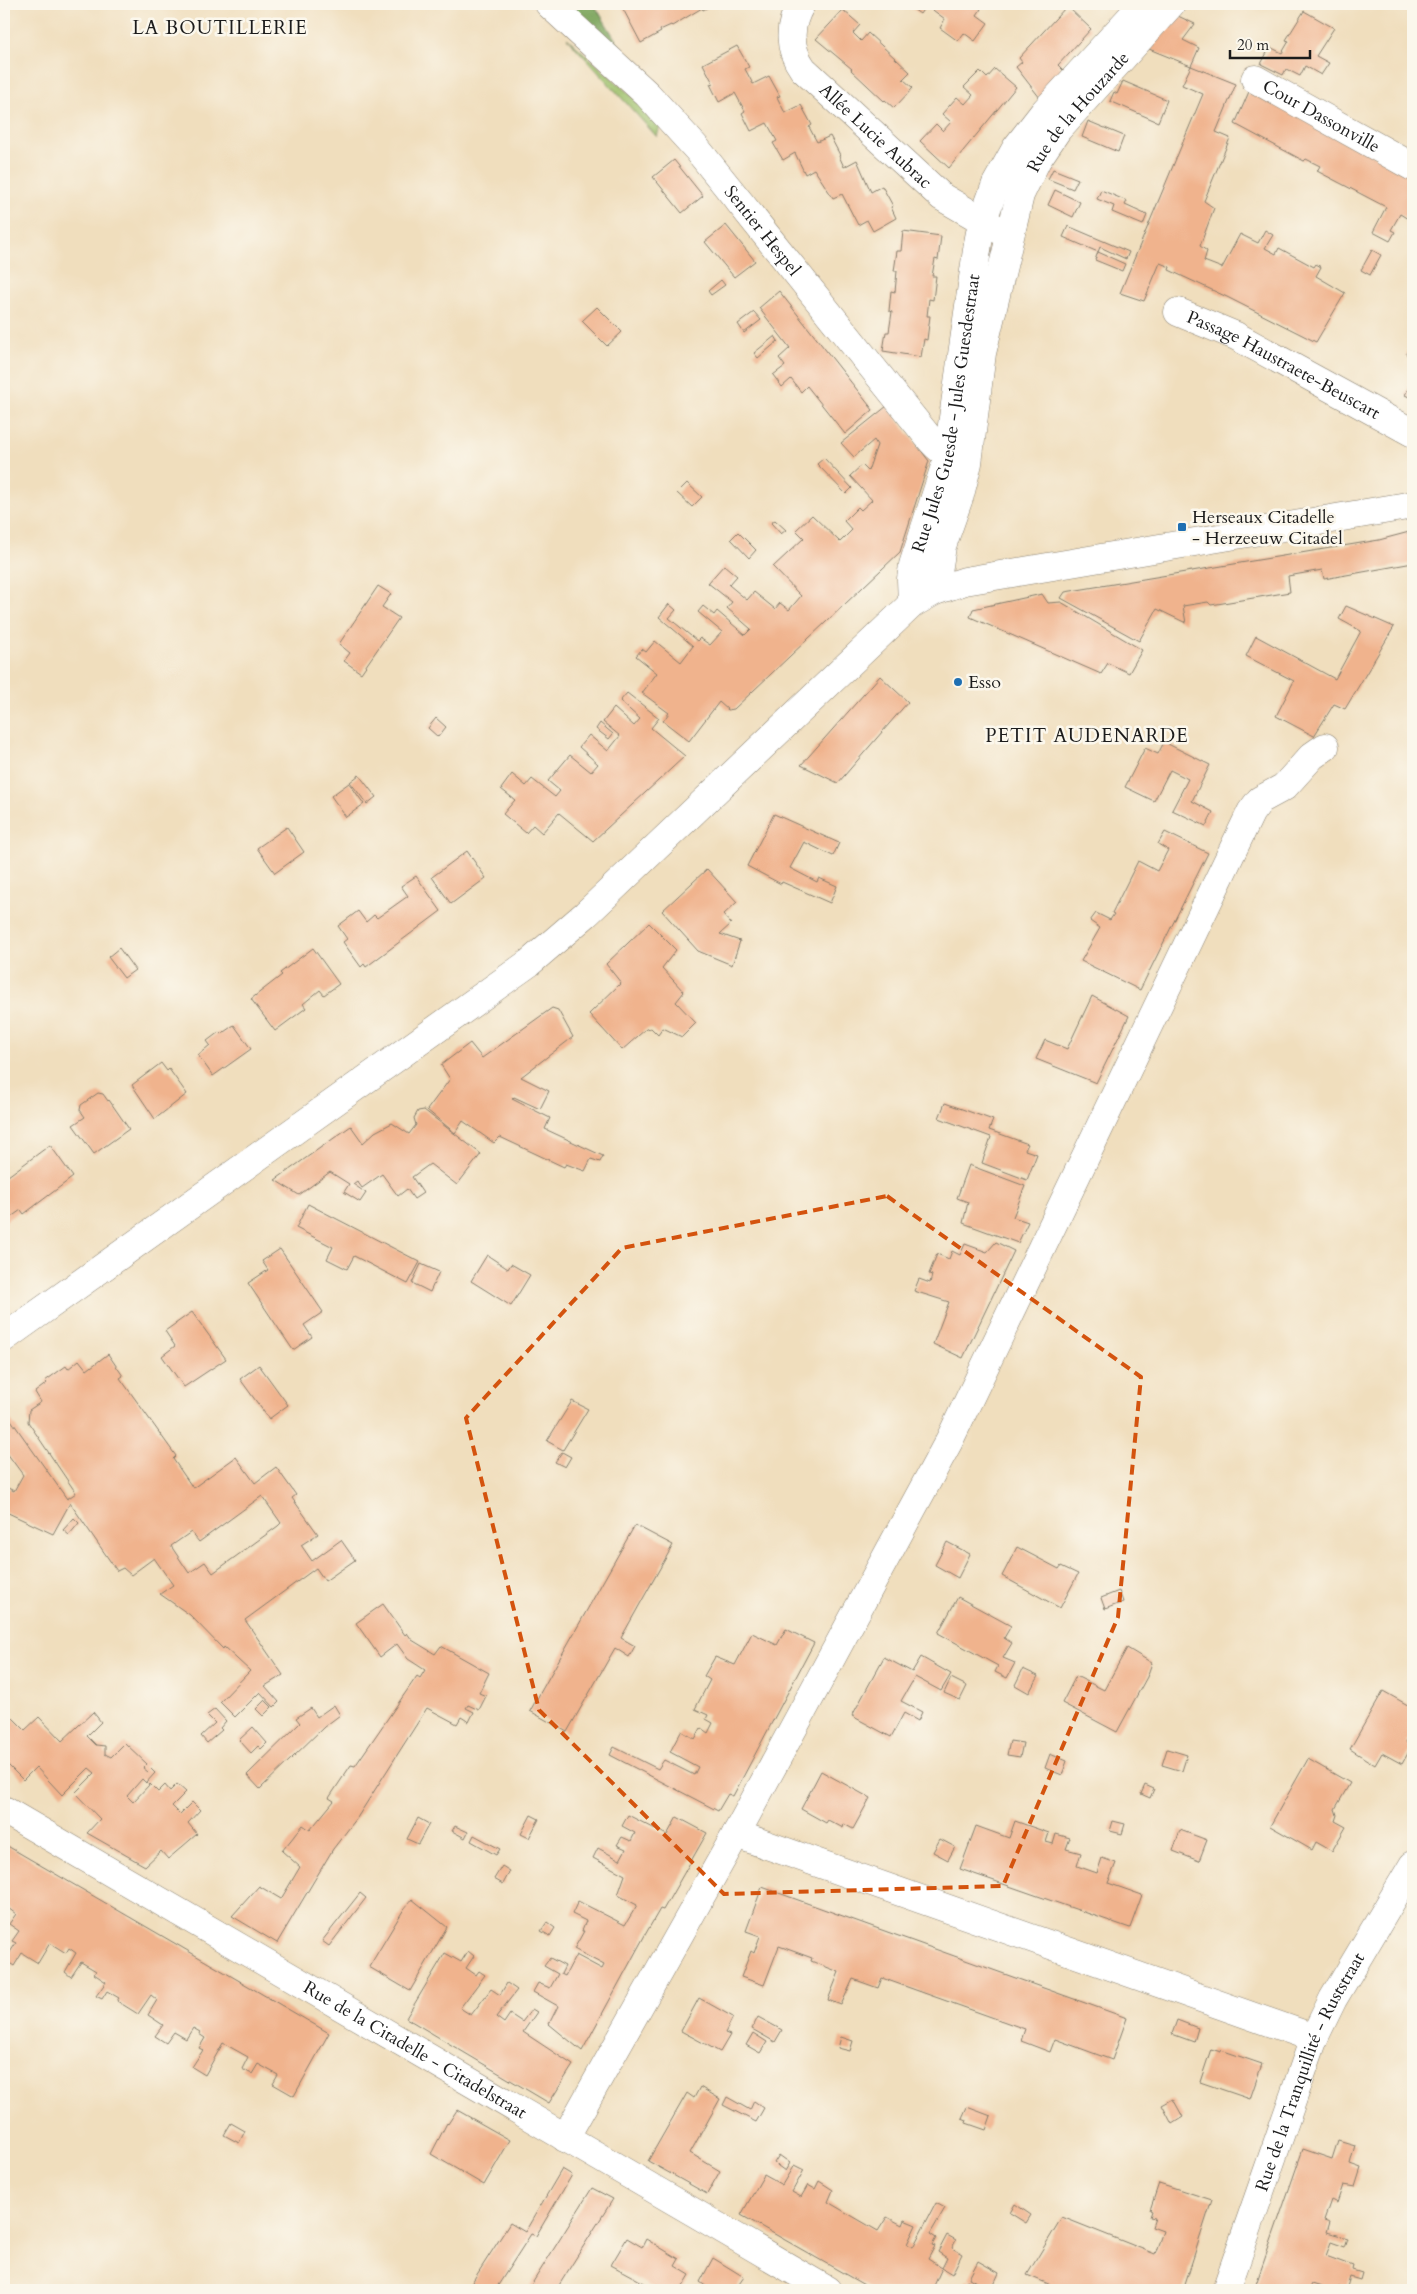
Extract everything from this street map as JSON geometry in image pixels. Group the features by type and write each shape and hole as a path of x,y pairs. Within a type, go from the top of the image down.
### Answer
{"street":[{"name":"Sentier Hespel","path":"549,4 632,80 676,125 938,449 958,459"},
{"name":"Allée Lucie Aubrac","path":"801,4 793,21 791,43 797,61 803,69 942,198 982,222 1009,235"},
{"name":"Rue de la Houzarde","path":"982,222 996,184 1016,148 1044,112 1143,4"},
{"name":"Rue de la Houzarde","path":"1009,235 1020,196 1028,177 1048,143 1069,116 1172,4"},
{"name":"Cour Dassonville","path":"1255,79 1413,167"},
{"name":"Rue Jules Guesde - Jules Guesdestraat","path":"924,597 960,495 958,459 982,222"},
{"name":"Rue Jules Guesde - Jules Guesdestraat","path":"958,459 1009,235"},
{"name":"Passage Haustraete-Beuscart","path":"1178,312 1236,336 1413,433"},
{"path":"4,1338 529,963 586,914 924,597 965,581 1413,505"},
{"path":"565,2138 736,1834 949,1441 1251,812 1260,800 1284,787 1312,756 1325,747"},
{"name":"Rue de la Citadelle - Citadelstraat","path":"4,1810 827,2290"},
{"path":"736,1834 1314,2038"},
{"name":"Rue de la Tranquillité - Ruststraat","path":"1226,2290 1314,2038 1333,1999 1413,1865"}],"highlighted area":[{"path":"887,1196 1141,1377 1118,1617 1003,1886 724,1894 539,1710 466,1418 622,1248"}],"green space":[{"path":"536,4 594,4 634,70"},
{"path":"567,38 661,122 657,137"}],"building":[{"path":"630,4 647,4 648,6 652,4 714,4 703,10 702,8 672,26 660,30 661,32 641,43 622,7"},
{"path":"906,4 973,4 981,9 977,15 988,23 975,41 964,33 958,41 940,28 945,19 926,5 920,14"},
{"path":"1067,6 1091,29 1058,65 1064,71 1040,98 1016,67 1022,62 1019,58"},
{"path":"843,10 860,25 853,33 861,41 868,33 910,72 903,79 913,88 894,108 816,39"},
{"path":"1304,11 1334,28 1316,56 1329,63 1321,75 1305,66 1300,76 1286,69 1283,75 1261,64 1270,47 1282,53 1289,41 1286,40"},
{"path":"1178,16 1195,24 1183,40 1199,48 1191,66 1149,49"},
{"path":"737,46 749,67 745,69 753,84 769,76 780,96 777,97 785,113 801,105 812,125 809,127 817,142 830,136 844,167 857,160 871,192 882,186 893,206 891,207 896,218 873,231 867,220 858,225 842,194 833,198 814,169 805,174 795,153 783,160 773,143 777,141 767,123 751,131 742,113 745,111 735,93 719,102 710,84 713,83 703,64"},
{"path":"1191,66 1236,84 1216,132 1230,138 1204,201 1214,208 1200,246 1207,251 1204,261 1222,268 1240,234 1258,243 1265,230 1273,235 1265,248 1276,254 1279,248 1314,267 1316,264 1321,267 1316,276 1345,293 1316,342 1169,270 1170,267 1160,263 1144,301 1120,293 1203,94 1182,85"},
{"path":"995,69 1016,87 949,168 920,141 936,124 943,131 951,122 942,114 957,97 965,104 973,95 964,87 980,71 987,78"},
{"path":"1123,81 1167,100 1158,122 1110,101 1114,92 1117,94"},
{"path":"1251,87 1413,176 1413,222 1400,214 1391,230 1395,232 1390,241 1373,232 1386,207 1317,171 1320,166 1306,159 1304,161 1235,124"},
{"path":"1088,121 1124,136 1118,152 1082,137"},
{"path":"674,160 703,196 682,213 653,177"},
{"path":"1053,169 1078,179 1073,189 1048,179"},
{"path":"1055,190 1080,202 1073,217 1048,205"},
{"path":"1101,190 1127,201 1125,205 1147,215 1143,225 1112,212 1114,206 1097,199"},
{"path":"726,225 755,261 734,277 705,242"},
{"path":"1068,226 1129,252 1126,259 1100,247 1098,252 1063,237"},
{"path":"903,231 941,236 938,260 935,259 932,276 936,276 933,300 929,299 927,316 930,316 927,340 924,339 921,357 883,351 886,332 889,332 892,312 889,311 891,291 895,292 897,271 894,271 897,251 901,251"},
{"path":"1372,250 1381,255 1370,275 1361,270"},
{"path":"1098,252 1125,264 1122,271 1095,260"},
{"path":"721,280 725,285 711,295 708,291"},
{"path":"779,291 873,410 845,434 807,386 801,392 791,379 782,387 773,375 785,366 779,358 790,348 759,308"},
{"path":"597,307 622,332 607,346 582,321"},
{"path":"754,312 761,320 744,333 738,324"},
{"path":"775,336 778,341 758,358 754,353"},
{"path":"1410,347 1413,349 1413,357 1406,354"},
{"path":"1413,379 1413,399 1405,395"},
{"path":"887,406 929,461 900,552 734,709 728,710 719,702 689,741 663,721 669,713 642,693 657,673 636,656 642,649 646,652 655,641 681,662 693,646 659,617 669,604 676,610 669,618 697,641 700,638 710,645 722,632 698,612 703,606 714,615 717,611 745,635 751,629 727,608 732,602 708,583 724,565 737,576 729,585 747,600 754,592 775,609 780,603 789,610 801,596 773,567 804,538 796,530 812,515 840,542 852,530 844,521 858,507 861,510 872,500 850,476 862,465 868,471 877,445 874,440 854,457 841,443"},
{"path":"824,458 852,488 846,494 817,464"},
{"path":"687,483 702,497 692,507 677,493"},
{"path":"775,520 786,530 781,534 771,523"},
{"path":"1413,531 1413,563 1324,579 1322,570 1288,576 1290,592 1211,605 1208,602 1183,606 1186,623 1157,609 1139,641 1061,598 1065,592 1379,540"},
{"path":"738,532 756,550 749,558 731,539"},
{"path":"378,586 391,594 382,607 399,618 361,673 344,661 350,653 339,644"},
{"path":"1042,594 1048,603 1061,602 1142,650 1129,673 1108,663 1101,674 970,617 973,609"},
{"path":"1346,606 1394,627 1345,709 1334,704 1314,736 1276,716 1294,681 1246,656 1256,636 1335,679 1361,631 1339,619"},
{"path":"880,676 908,702 838,783 801,765"},
{"path":"627,693 659,718 651,728 685,756 593,841 559,813 542,833 533,825 526,833 503,814 515,800 501,789 512,774 526,786 532,779 555,797 560,791 548,781 570,755 591,772 598,764 579,747 589,735 608,751 620,736 603,722 614,708 634,726 640,719 620,701"},
{"path":"436,718 446,727 438,737 428,728"},
{"path":"600,723 613,734 609,739 596,729"},
{"path":"1164,742 1210,765 1192,801 1213,812 1206,826 1172,810 1188,779 1170,770 1154,801 1125,787 1145,748 1158,754"},
{"path":"359,775 376,797 367,804 350,782"},
{"path":"349,783 364,804 346,817 331,796"},
{"path":"774,814 839,843 833,856 804,842 790,868 817,882 819,878 837,886 830,903 782,882 781,884 747,866"},
{"path":"287,827 304,852 275,873 257,848"},
{"path":"1165,832 1208,853 1140,990 1081,961 1100,928 1090,921 1096,913 1110,920 1138,861 1157,871 1168,850 1158,844"},
{"path":"467,851 486,878 451,904 432,877"},
{"path":"707,869 737,902 723,915 731,924 720,934 740,941 732,965 698,951 662,911"},
{"path":"416,876 441,911 366,967 364,964 361,967 343,942 347,939 338,926 358,911 366,922 374,915 377,918 408,896 401,886"},
{"path":"649,923 676,950 662,968 684,992 676,1002 696,1023 682,1037 663,1028 658,1035 651,1028 646,1029 622,1050 589,1014 621,983 606,964"},
{"path":"119,948 135,970 124,978 108,957"},
{"path":"313,948 339,984 324,995 320,990 303,1004 306,1008 275,1031 251,999 282,975 280,973"},
{"path":"1092,996 1129,1016 1096,1083 1036,1059 1045,1040 1067,1049"},
{"path":"552,1008 558,1010 573,1037 521,1077 549,1091 540,1109 514,1097 512,1099 550,1118 545,1129 603,1156 600,1162 591,1159 585,1171 566,1164 564,1167 500,1137 494,1143 463,1121 455,1133 427,1110 450,1079 441,1065 470,1043 482,1058"},
{"path":"234,1025 251,1049 213,1076 198,1055 210,1045 207,1041 219,1032 221,1034"},
{"path":"161,1063 167,1071 169,1069 187,1094 155,1119 132,1085"},
{"path":"98,1093 103,1094 109,1100 129,1129 94,1154 73,1125 85,1117 80,1110 81,1105"},
{"path":"945,1103 993,1120 989,1130 1028,1144 1025,1150 1037,1154 1027,1180 982,1163 991,1137 939,1118"},
{"path":"424,1110 481,1154 457,1185 430,1164 412,1177 423,1193 414,1199 407,1189 398,1196 382,1174 362,1188 357,1181 353,1184 366,1193 360,1202 344,1192 349,1184 330,1172 299,1195 275,1180 351,1126 363,1143 375,1132 392,1123 409,1134 416,1125 414,1118 418,1111"},
{"path":"50,1145 73,1177 24,1214 21,1210 4,1222 4,1179"},
{"path":"969,1165 1025,1186 1013,1217 1028,1222 1018,1243 963,1223 968,1202 957,1198"},
{"path":"308,1204 420,1262 408,1284 354,1256 347,1269 327,1259 333,1247 296,1228"},
{"path":"996,1242 1014,1251 963,1358 933,1344 949,1302 914,1291 919,1279 930,1283 932,1275 929,1274 937,1254 949,1259 952,1251 960,1255 965,1244 987,1252"},
{"path":"280,1249 323,1312 304,1325 312,1337 293,1350 248,1283 268,1270 262,1261"},
{"path":"487,1255 508,1269 511,1264 530,1275 511,1306 471,1281"},
{"path":"421,1264 439,1272 430,1292 412,1283"},
{"path":"192,1312 226,1359 184,1387 162,1356 175,1346 165,1331"},
{"path":"108,1354 123,1376 120,1378 176,1456 173,1459 193,1488 236,1457 255,1483 276,1467 296,1495 292,1498 318,1534 301,1545 312,1561 341,1540 355,1560 325,1581 316,1568 245,1620 283,1675 265,1686 279,1702 274,1707 260,1692 235,1717 220,1702 250,1671 224,1647 223,1649 190,1615 160,1594 173,1585 154,1558 131,1575 123,1568 117,1571 70,1503 53,1534 4,1511 4,1486 14,1491 23,1475 4,1449 4,1410 67,1499 76,1493 28,1422 29,1410 41,1402 35,1392 47,1383 45,1381 66,1366 68,1369 79,1360 87,1370","holes":["262,1496 281,1523 213,1573 205,1562 189,1573 171,1546 191,1532 199,1542"]},
{"path":"259,1365 288,1405 269,1419 240,1379"},
{"path":"572,1401 588,1409 563,1450 547,1441"},
{"path":"562,1452 571,1457 565,1467 555,1462"},
{"path":"74,1518 79,1523 69,1535 63,1530"},
{"path":"635,1525 673,1545 621,1638 635,1646 629,1657 615,1648 567,1732 530,1711"},
{"path":"947,1542 970,1554 958,1578 935,1565"},
{"path":"1017,1547 1059,1569 1061,1566 1078,1574 1060,1608 1002,1576"},
{"path":"1119,1591 1123,1602 1105,1609 1101,1598"},
{"path":"958,1597 1011,1626 1004,1638 1012,1643 1003,1658 1015,1663 1007,1678 995,1672 998,1666 938,1633"},
{"path":"383,1604 405,1635 407,1633 412,1640 435,1654 441,1646 489,1673 479,1693 486,1696 479,1710 468,1705 466,1708 474,1712 469,1722 461,1717 457,1724 427,1708 357,1818 333,1849 277,1943 232,1916 259,1886 281,1899 300,1867 282,1851 303,1825 310,1830 334,1801 329,1798 351,1765 355,1766 417,1676 420,1678 425,1670 408,1659 397,1644 380,1657 356,1623"},
{"path":"786,1629 814,1643 733,1796 728,1794 718,1811 610,1755 614,1747 658,1769 664,1760 694,1775 698,1767 670,1752 681,1731 695,1739 701,1728 708,1733 713,1723 706,1719 708,1715 695,1709 710,1680 704,1676 715,1657 735,1665 752,1633 777,1645"},
{"path":"1127,1648 1152,1663 1147,1677 1117,1732 1062,1703 1076,1676 1104,1690"},
{"path":"884,1657 912,1672 921,1657 951,1674 941,1691 915,1677 901,1701 922,1712 918,1721 904,1713 891,1737 852,1716"},
{"path":"1023,1669 1038,1676 1029,1693 1015,1685"},
{"path":"951,1678 967,1686 960,1700 944,1693"},
{"path":"1383,1691 1413,1708 1413,1731 1406,1742 1412,1746 1402,1764 1382,1753 1375,1765 1350,1749"},
{"path":"265,1700 272,1707 263,1716 256,1709"},
{"path":"334,1705 340,1715 324,1727 260,1789 247,1775 300,1723 296,1718 311,1708 317,1717"},
{"path":"215,1709 226,1721 220,1728 222,1730 207,1743 201,1736 215,1723 207,1715"},
{"path":"93,1712 101,1722 87,1736 96,1745 105,1746 105,1754 111,1757 125,1743 147,1764 143,1768 148,1772 151,1769 155,1773 146,1783 142,1779 127,1796 133,1802 150,1784 158,1792 165,1785 170,1791 177,1784 186,1792 172,1806 180,1814 192,1802 200,1810 188,1823 197,1834 168,1859 161,1851 145,1866 87,1833 100,1819 75,1793 95,1773 89,1768 62,1795 36,1767 23,1780 4,1761 4,1719 9,1714 25,1730 39,1717 62,1741"},
{"path":"253,1727 267,1743 261,1749 258,1746 251,1753 239,1740"},
{"path":"1010,1741 1023,1743 1020,1757 1007,1755"},
{"path":"1167,1749 1187,1755 1182,1771 1162,1765"},
{"path":"1050,1754 1067,1761 1062,1775 1045,1768"},
{"path":"1308,1759 1350,1783 1335,1809 1337,1815 1335,1821 1346,1827 1332,1851 1316,1842 1312,1850 1270,1826"},
{"path":"821,1771 870,1798 853,1829 844,1824 843,1828 828,1820 826,1823 801,1809"},
{"path":"1145,1785 1154,1789 1150,1798 1141,1794"},
{"path":"531,1815 539,1819 529,1838 521,1834"},
{"path":"628,1815 667,1835 677,1817 707,1833 663,1910 660,1909 645,1935 582,2051 549,2024 558,2006 533,1992 538,1983 550,1988 558,1974 544,1966 550,1958 565,1966 561,1974 565,1976 576,1955 602,1969 604,1965 574,1949 584,1931 582,1931 586,1921 572,1914 578,1901 625,1925 637,1905 618,1895 625,1875 593,1858 598,1848 620,1860 626,1849 617,1845 622,1837 631,1841 635,1833 622,1826"},
{"path":"418,1818 429,1824 418,1844 407,1839"},
{"path":"1015,1821 1049,1833 1046,1842 1053,1844 1056,1834 1070,1838 1066,1849 1081,1853 1077,1866 1097,1873 1102,1858 1116,1863 1108,1883 1142,1895 1130,1928 960,1869 976,1826 1009,1838"},
{"path":"1113,1821 1125,1824 1122,1834 1110,1831"},
{"path":"455,1826 468,1832 465,1838 452,1831"},
{"path":"1180,1830 1207,1840 1199,1861 1173,1851"},
{"path":"474,1835 500,1849 496,1855 471,1841"},
{"path":"940,1839 955,1847 948,1860 933,1852"},
{"path":"4,1844 329,2033 294,2096 273,2084 278,2075 258,2064 252,2074 242,2069 248,2057 223,2043 205,2075 192,2067 203,2050 199,2048 205,2038 199,2034 200,2032 193,2028 186,2039 174,2032 166,2043 155,2036 163,2025 148,2015 157,2000 151,1995 138,2014 117,2001 119,1998 107,1991 102,1999 96,1996 106,1982 94,1974 96,1971 81,1962 71,1977 65,1972 76,1953 69,1948 66,1953 50,1943 38,1963 22,1953 14,1966 5,1960 16,1943 12,1941 19,1931 9,1924 16,1914 8,1908 4,1915"},
{"path":"502,1866 510,1871 503,1884 494,1879"},
{"path":"762,1887 1127,2018 1112,2060 1055,2039 1050,2052 1021,2041 1025,2029 882,1978 878,1988 853,1979 841,2005 828,2000 839,1972 811,1961 812,1958 779,1946 764,1985 741,1977 751,1951 754,1953 760,1936 746,1931"},
{"path":"360,1893 366,1898 329,1946 322,1941"},
{"path":"412,1899 447,1927 410,1991 369,1967"},
{"path":"547,1922 555,1928 550,1936 541,1931"},
{"path":"468,1951 474,1956 466,1968 476,1975 479,1971 485,1975 460,2008 471,2015 491,1989 500,1995 507,1983 517,1990 496,2017 504,2023 510,2014 522,2022 532,2009 537,2012 523,2032 573,2065 549,2103 406,2018 445,1953 461,1962"},
{"path":"699,1998 733,2017 725,2033 730,2035 720,2052 681,2031"},
{"path":"758,2017 782,2030 775,2042 752,2029"},
{"path":"1177,2020 1198,2028 1194,2042 1172,2034"},
{"path":"753,2033 767,2042 760,2053 746,2045"},
{"path":"841,2037 853,2041 850,2051 838,2048"},
{"path":"1211,2049 1221,2052 1221,2050 1262,2064 1250,2099 1200,2082"},
{"path":"700,2087 720,2099 690,2153 720,2171 707,2194 648,2161 687,2093 694,2098"},
{"path":"727,2097 750,2110 754,2101 764,2108 756,2122 723,2105"},
{"path":"1173,2099 1183,2117 1172,2124 1162,2105"},
{"path":"967,2107 991,2116 986,2130 966,2123 967,2120 962,2118"},
{"path":"457,2110 510,2140 484,2185 431,2154 447,2123"},
{"path":"231,2123 245,2131 239,2143 224,2135"},
{"path":"1338,2140 1355,2145 1350,2164 1361,2168 1355,2187 1343,2185 1337,2203 1331,2200 1324,2220 1330,2222 1327,2232 1348,2238 1345,2247 1331,2242 1326,2256 1353,2266 1352,2270 1362,2273 1360,2280 1350,2277 1346,2290 1338,2287 1337,2290 1331,2290 1312,2284 1309,2290 1254,2290 1303,2149 1332,2159"},
{"path":"779,2155 790,2163 785,2171 774,2163"},
{"path":"794,2165 804,2170 792,2192 801,2197 808,2185 815,2189 819,2181 833,2190 828,2202 878,2231 887,2217 902,2225 904,2220 916,2225 907,2244 913,2247 936,2203 945,2208 930,2234 936,2238 932,2245 935,2246 928,2259 942,2268 933,2288 936,2290 873,2290 741,2215 764,2175 782,2185"},
{"path":"562,2169 572,2175 536,2236 531,2234 495,2290 467,2290 510,2223 525,2232"},
{"path":"1159,2183 1212,2200 1183,2290 1063,2290 1027,2275 1062,2217 1155,2254 1163,2231 1152,2227 1155,2218 1150,2217 1152,2211 1150,2210"},
{"path":"592,2188 613,2199 556,2290 528,2290"},
{"path":"1015,2204 1031,2215 1026,2223 1010,2213"},
{"path":"947,2235 956,2240 952,2248 962,2254 952,2274 942,2268 947,2258 938,2252"},
{"path":"627,2238 642,2247 646,2239 679,2259 675,2266 690,2275 681,2290 657,2290 611,2265"},
{"path":"713,2258 744,2277 737,2287 743,2290 711,2290 700,2282"},
{"path":"978,2261 999,2273 994,2284 1007,2290 962,2290 967,2280 975,2285 976,2282 969,2278"}],"railway":[{"path":"4,2288 12,2290"}],"place":[{"name":"Herseaux Citadelle - Herzeeuw Citadel","path":"1182,527"},
{"name":"Esso","path":"958,682"}],"district":[{"name":"LA BOUTILLERIE","path":"220,28"},
{"name":"PETIT AUDENARDE","path":"1087,736"}]}
